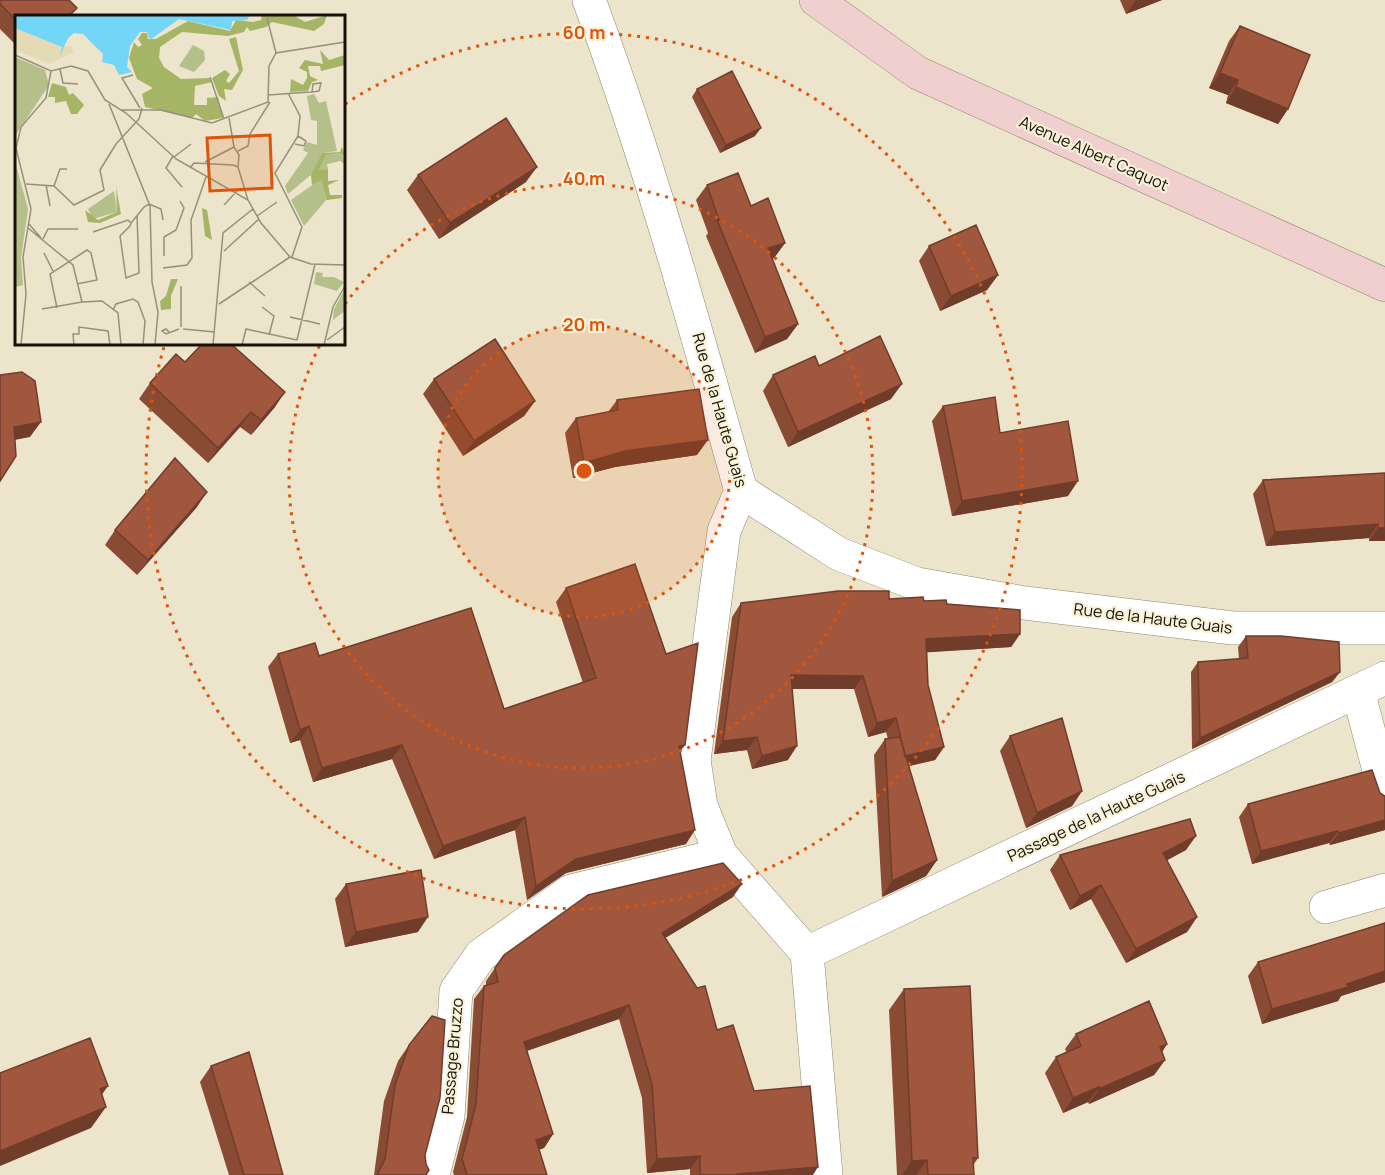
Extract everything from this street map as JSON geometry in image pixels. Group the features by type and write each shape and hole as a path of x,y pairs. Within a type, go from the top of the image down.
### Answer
{"main road":[{"name":"Avenue Albert Caquot","path":"816,0 918,73 1385,285"}],"street":[{"name":"Rue de la Haute Guais","path":"589,0 610,57 687,297 741,491 839,554 917,584 1025,603 1233,628 1385,628"},
{"path":"741,491 724,531 694,760 701,806 721,855 807,954 825,1175"},
{"path":"1372,685 1385,794"},
{"name":"Passage de la Haute Guais","path":"807,954 1372,685"},
{"name":"Passage Bruzzo","path":"434,1175 448,1116 456,991 481,955 571,891 721,855"},
{"path":"1326,908 1385,890"}],"building":[{"path":"0,0 69,0 77,8 70,15 15,15 15,19 0,4"},
{"path":"1240,26 1310,55 1288,109 1236,87 1238,80 1220,73"},
{"path":"732,71 761,128 726,145 697,89"},
{"path":"506,118 537,167 450,223 418,175"},
{"path":"738,173 751,206 768,198 785,243 768,248 798,324 765,337 717,220 719,220 707,185"},
{"path":"976,225 998,275 951,296 929,246"},
{"path":"880,336 902,384 798,432 773,375 815,356 819,366"},
{"path":"495,339 535,401 474,441 434,379"},
{"path":"201,345 232,345 285,392 261,420 251,412 218,448 150,383 176,354 185,362"},
{"path":"22,372 35,381 41,422 14,427 16,456 0,481 0,375"},
{"path":"699,389 708,440 625,451 584,463 576,418 618,410 617,400"},
{"path":"995,397 1000,433 1068,421 1078,481 962,501 943,406"},
{"path":"175,458 207,492 148,560 115,530"},
{"path":"1385,473 1385,528 1378,528 1378,524 1275,532 1263,480"},
{"path":"635,564 666,654 698,643 685,745 679,746 695,830 576,859 536,886 525,817 443,846 402,745 322,768 309,726 300,730 278,654 315,643 319,656 471,608 504,709 596,678 566,588"},
{"path":"838,591 889,591 889,599 923,597 924,601 946,600 947,604 1020,610 1020,634 926,639 928,685 944,747 905,756 896,718 877,723 863,676 791,675 797,746 762,756 757,737 723,741 741,603"},
{"path":"1246,636 1281,636 1339,642 1340,672 1200,738 1198,662 1248,658"},
{"path":"1062,718 1082,791 1037,813 1010,736"},
{"path":"900,737 937,860 892,881 885,739"},
{"path":"1372,770 1380,793 1385,796 1385,820 1261,851 1248,804"},
{"path":"1190,819 1196,836 1163,853 1197,917 1136,949 1101,885 1080,896 1060,855"},
{"path":"723,863 742,884 662,933 697,988 705,986 717,1030 733,1025 754,1091 810,1086 818,1167 737,1175 700,1175 700,1156 657,1159 652,1084 629,1005 524,1042 553,1134 536,1140 547,1175 467,1175 462,1159 476,1104 484,986 498,982 495,968 504,955 588,895"},
{"path":"421,870 428,917 356,932 346,884"},
{"path":"1385,923 1385,971 1347,984 1348,987 1272,1009 1258,962"},
{"path":"970,986 978,1158 973,1158 974,1175 928,1175 927,1160 912,1161 904,989"},
{"path":"1149,1001 1167,1044 1160,1047 1165,1060 1073,1098 1056,1057 1081,1046 1076,1034"},
{"path":"432,1016 445,1020 440,1098 425,1155 429,1170 426,1175 377,1175 385,1159 395,1085 409,1045"},
{"path":"90,1038 108,1086 100,1089 106,1107 0,1151 0,1073"},
{"path":"249,1052 283,1175 244,1175 211,1066"}]}
